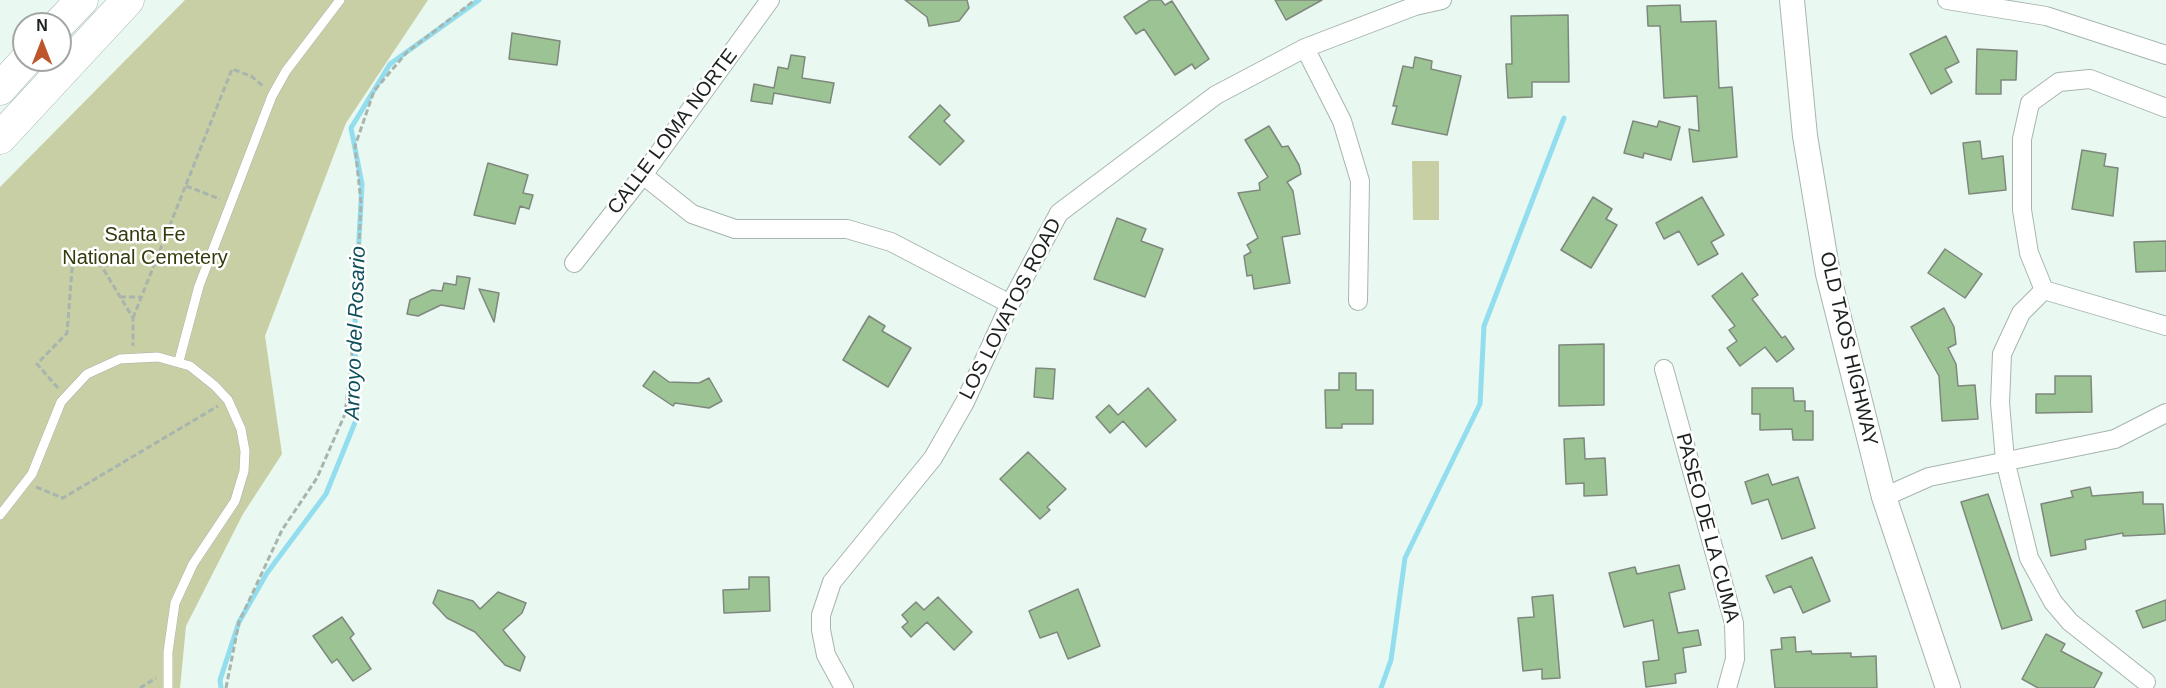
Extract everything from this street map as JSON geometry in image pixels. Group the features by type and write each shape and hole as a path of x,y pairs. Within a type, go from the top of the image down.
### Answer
{"highway":[{"path":"70,12 82,0"},
{"path":"0,138 128,0"},
{"path":"0,89 15,72"}],"street":[{"name":"CALLE LOMA NORTE","path":"574,263 644,175 770,0"},
{"name":"LOS LOVATOS ROAD","path":"844,688 826,655 821,630 821,615 832,582 933,458 965,402 1010,304 1059,213 1216,95 1305,48 1415,6 1442,0"},
{"name":"OLD TAOS HIGHWAY","path":"1792,0 1805,136 1827,274 1884,498 1948,688"},
{"path":"1947,0 2046,16 2166,55"},
{"path":"1305,48 1342,121 1360,181 1359,301"},
{"path":"2044,290 2029,254 2022,210 2022,139 2030,103 2059,82 2090,79 2166,108"},
{"path":"644,175 692,214 735,229 847,229 891,242 1010,304"},
{"path":"2044,290 2166,326"},
{"path":"2044,290 2021,313 2002,354 2000,403 2005,460 2029,558 2053,602 2070,622 2146,682"},
{"name":"PASEO DE LA CUMA","path":"1664,369 1734,623 1735,659 1727,688"},
{"path":"1884,498 1929,477 2115,439 2166,413"}],"lane":[{"path":"180,361 199,286 273,94 286,71 340,0"},
{"path":"0,515 26,483 37,463 56,412 65,397 87,374 109,363 133,357 158,357 180,361 207,378 228,400 237,419 244,441 244,471 235,501 193,564 175,603 168,652 168,688"}],"path":[{"path":"226,688 239,622 282,530 317,478 345,414 355,326 361,203 355,146 374,91 408,52 475,0"},
{"path":"133,357 133,318 232,69 251,76 273,94"},
{"path":"186,186 231,203"},
{"path":"65,397 37,364 67,333 73,256 96,257 133,318"},
{"path":"120,297 141,297"},
{"path":"26,483 63,498 198,415 228,400"}],"green space":[{"name":"Santa Fe National Cemetery","path":"185,0 428,0 346,123 265,336 282,454 243,514 186,626 180,688 0,688 0,187"},
{"path":"1412,161 1439,161 1439,220 1413,220"}],"building":[{"path":"905,0 967,0 969,8 959,21 929,26 927,17"},
{"path":"1150,0 1161,0 1165,5 1172,1 1209,59 1195,69 1192,64 1175,75 1144,29 1136,34 1124,17"},
{"path":"1275,0 1322,0 1286,20"},
{"path":"1680,5 1681,22 1716,21 1719,88 1732,87 1737,157 1693,162 1689,129 1699,131 1697,96 1664,98 1660,26 1648,26 1647,6"},
{"path":"1568,15 1569,82 1532,82 1532,97 1508,98 1506,64 1512,64 1511,16"},
{"path":"512,33 560,41 557,65 509,59"},
{"path":"1946,36 1959,62 1945,69 1952,82 1931,94 1910,54"},
{"path":"1977,49 2017,51 2016,80 2001,80 2001,94 1976,94"},
{"path":"791,55 805,57 802,78 834,83 830,103 774,93 772,104 751,101 754,84 774,88 778,67 788,69"},
{"path":"1415,57 1432,61 1431,69 1461,76 1447,135 1392,124 1397,106 1393,106 1403,66 1413,68"},
{"path":"940,105 950,115 944,121 964,141 940,165 909,137"},
{"path":"1633,121 1657,127 1659,121 1680,127 1671,160 1644,153 1643,158 1624,153"},
{"path":"1269,126 1282,147 1288,146 1299,165 1301,174 1287,182 1293,191 1300,234 1282,237 1290,283 1254,289 1252,275 1247,276 1244,256 1251,252 1247,245 1258,238 1238,193 1260,190 1259,183 1268,177 1245,140"},
{"path":"1980,141 1982,159 2003,156 2006,190 1969,194 1963,143"},
{"path":"2082,150 2106,154 2104,166 2118,168 2113,216 2072,209"},
{"path":"488,163 528,175 523,193 533,195 529,209 520,206 515,224 474,215"},
{"path":"1593,197 1612,209 1606,219 1617,225 1591,268 1561,250"},
{"path":"1702,197 1724,235 1711,242 1718,254 1698,265 1679,231 1664,239 1656,223"},
{"path":"1117,218 1146,229 1141,241 1163,249 1145,297 1094,279"},
{"path":"2166,241 2166,271 2136,272 2134,242"},
{"path":"1945,249 1982,274 1965,298 1928,273"},
{"path":"1742,273 1758,295 1752,299 1782,338 1785,336 1794,349 1777,362 1765,347 1740,366 1727,348 1737,341 1729,330 1735,326 1712,296"},
{"path":"457,276 470,278 464,309 441,305 418,316 407,314 410,300 432,290 442,291 444,283 456,285"},
{"path":"479,289 499,293 494,322"},
{"path":"1944,308 1954,327 1956,344 1948,348 1956,364 1958,386 1975,385 1978,419 1942,421 1939,376 1911,327"},
{"path":"869,316 885,326 882,331 911,348 888,387 843,360"},
{"path":"1604,344 1604,405 1559,406 1559,345"},
{"path":"1036,368 1055,369 1053,399 1034,397"},
{"path":"654,371 669,382 699,383 709,378 722,401 709,408 675,403 673,406 643,386"},
{"path":"1339,373 1356,373 1356,390 1373,390 1373,424 1342,424 1342,428 1326,428 1325,390 1339,390"},
{"path":"2055,376 2091,376 2092,412 2036,413 2036,394 2055,394"},
{"path":"1148,388 1176,420 1146,447 1123,421 1110,433 1096,417 1109,405 1118,415"},
{"path":"1752,388 1793,388 1794,401 1805,401 1805,411 1813,411 1813,440 1793,440 1792,429 1760,430 1760,414 1752,414"},
{"path":"1584,438 1585,459 1605,458 1607,495 1584,496 1584,483 1566,484 1564,439"},
{"path":"1028,452 1066,489 1047,507 1050,510 1040,519 1000,479"},
{"path":"1768,474 1772,485 1798,477 1815,528 1782,539 1768,499 1752,504 1745,482"},
{"path":"2090,487 2092,496 2143,492 2143,504 2163,504 2165,534 2123,536 2123,533 2085,540 2086,549 2051,556 2041,504 2073,497 2071,491"},
{"path":"1988,494 2032,620 2002,629 1961,502"},
{"path":"1812,557 1830,601 1803,613 1791,586 1774,593 1766,576"},
{"path":"1679,565 1685,589 1669,593 1678,633 1698,630 1701,645 1683,648 1686,672 1675,674 1676,683 1646,687 1643,662 1659,660 1653,620 1624,627 1609,573 1635,567 1637,574"},
{"path":"749,577 769,577 770,611 724,613 723,590 749,589"},
{"path":"1078,589 1100,646 1068,659 1057,632 1040,638 1029,611"},
{"path":"438,590 473,601 480,609 498,592 526,603 522,613 503,630 525,657 520,671 505,665 475,632 447,618 433,603"},
{"path":"1553,595 1560,678 1542,679 1542,669 1523,671 1518,618 1534,617 1532,597"},
{"path":"938,597 972,632 954,650 927,622 911,637 902,627 908,622 902,615 916,602 924,610"},
{"path":"2166,600 2166,620 2143,628 2136,611"},
{"path":"342,617 354,634 350,638 371,669 353,681 337,659 332,663 313,636"},
{"path":"2046,634 2065,644 2061,651 2102,673 2094,688 2038,688 2022,679"},
{"path":"1795,637 1796,652 1851,653 1851,657 1876,656 1877,688 1775,688 1771,650 1782,649 1781,638"}],"waterway":[{"name":"Arroyo del Rosario","path":"221,688 220,680 239,622 267,573 326,494 356,420 355,312 362,184 351,128 390,64 479,0"},
{"path":"1381,688 1391,660 1405,558 1480,404 1484,326 1564,118"}]}
